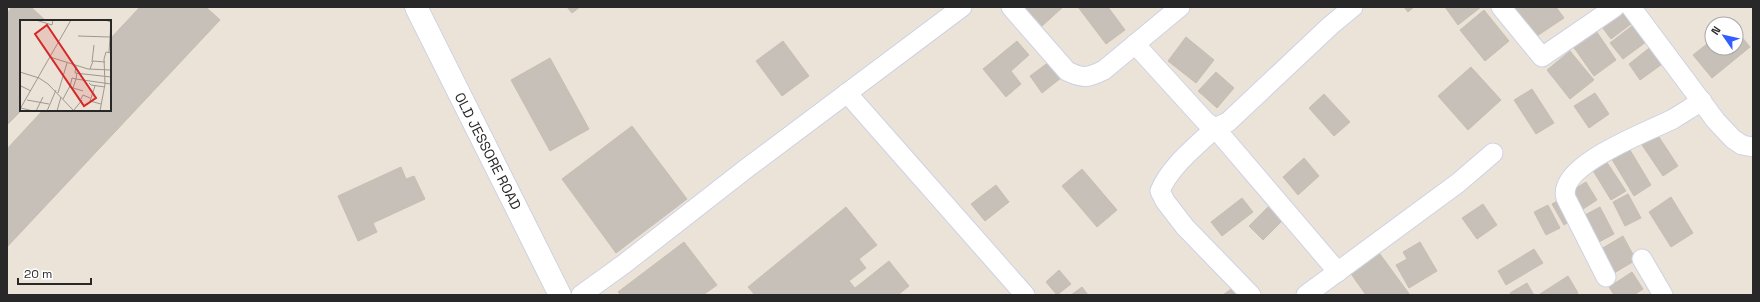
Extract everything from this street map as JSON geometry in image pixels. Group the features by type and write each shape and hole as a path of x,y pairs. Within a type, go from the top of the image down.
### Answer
{"street":[{"name":"OLD JESSORE ROAD","path":"416,7 560,295"},
{"path":"581,295 624,264 747,168 962,7"},
{"path":"1011,7 1067,71 1079,77 1091,77 1104,70 1180,7"},
{"path":"1251,295 1185,227 1160,192 1164,181 1171,172 1215,128 1228,122 1330,26 1353,7"},
{"path":"1501,7 1542,57 1615,7"},
{"path":"1631,7 1716,121 1742,145 1753,147"},
{"path":"1135,44 1206,122 1215,128 1338,272"},
{"path":"847,93 1025,295"},
{"path":"1606,277 1566,198 1564,192 1566,186 1580,169 1600,154 1673,119 1702,101"},
{"path":"1306,295 1458,183 1493,153"},
{"path":"1642,259 1663,295"}],"building":[{"path":"12,7 31,7 45,20 20,20 21,111 7,125 7,13"},
{"path":"140,7 206,7 220,20 7,247 7,149 42,111 111,111 111,38"},
{"path":"567,7 580,7 572,13"},
{"path":"1025,7 1063,7 1042,26"},
{"path":"1078,7 1108,7 1125,30 1106,44"},
{"path":"1404,7 1414,7 1408,12"},
{"path":"1445,7 1481,7 1458,25"},
{"path":"1514,7 1556,7 1564,18 1534,38"},
{"path":"1620,7 1635,21 1611,39 1599,23"},
{"path":"1484,10 1509,41 1485,61 1460,30"},
{"path":"1637,22 1650,39 1623,59 1610,43"},
{"path":"1592,25 1616,60 1594,76 1570,42"},
{"path":"1186,37 1214,60 1196,83 1168,61"},
{"path":"1744,40 1750,47 1744,52"},
{"path":"783,41 809,76 782,96 756,61"},
{"path":"1017,41 1029,55 1011,71 1021,84 1006,97 983,69"},
{"path":"1653,45 1665,62 1640,80 1629,64"},
{"path":"1704,46 1704,56 1739,56 1712,78 1693,55"},
{"path":"1570,51 1594,80 1570,99 1547,70"},
{"path":"550,58 589,129 550,151 511,80"},
{"path":"1049,62 1061,78 1042,93 1030,76"},
{"path":"1471,67 1501,100 1468,130 1438,96"},
{"path":"1216,72 1234,88 1217,108 1198,91"},
{"path":"1532,89 1554,123 1536,134 1514,100"},
{"path":"1595,93 1609,114 1589,128 1574,106"},
{"path":"1324,94 1350,122 1334,136 1309,108"},
{"path":"632,126 687,199 616,253 562,179"},
{"path":"1655,131 1678,166 1663,176 1640,142"},
{"path":"1627,145 1651,185 1634,196 1610,156"},
{"path":"1304,158 1319,176 1298,195 1283,177"},
{"path":"1606,161 1626,191 1611,200 1592,169"},
{"path":"401,167 406,179 414,176 425,199 373,223 377,232 358,241 338,196"},
{"path":"1082,169 1117,210 1097,227 1062,186"},
{"path":"1586,182 1597,200 1580,211 1568,193"},
{"path":"996,185 1009,202 985,221 971,204"},
{"path":"1628,194 1641,218 1625,226 1613,202"},
{"path":"1671,197 1693,233 1671,247 1649,212"},
{"path":"1242,198 1253,212 1222,236 1211,222"},
{"path":"1561,199 1573,219 1564,225 1552,204"},
{"path":"1483,204 1497,225 1477,239 1462,218"},
{"path":"1548,205 1560,228 1546,235 1534,212"},
{"path":"846,207 877,245 859,259 866,268 849,281 855,288 889,261 909,286 898,295 755,295 748,287"},
{"path":"1268,207 1282,221 1263,240 1249,226"},
{"path":"1600,207 1614,234 1597,243 1583,216"},
{"path":"1623,236 1636,260 1614,273 1601,249"},
{"path":"684,242 717,285 703,295 621,295 618,292"},
{"path":"1420,242 1437,271 1409,288 1396,265 1407,259 1403,252"},
{"path":"1534,249 1543,263 1506,285 1498,271"},
{"path":"1377,250 1410,295 1366,295 1349,271"},
{"path":"1059,270 1071,284 1057,295 1046,282"},
{"path":"1632,272 1643,289 1634,295 1614,295 1609,287"},
{"path":"1568,276 1578,293 1575,295 1540,295 1540,294"},
{"path":"1527,283 1534,295 1511,295 1510,293"},
{"path":"1082,287 1088,295 1071,295"},
{"path":"1231,289 1236,295 1223,295"}]}
